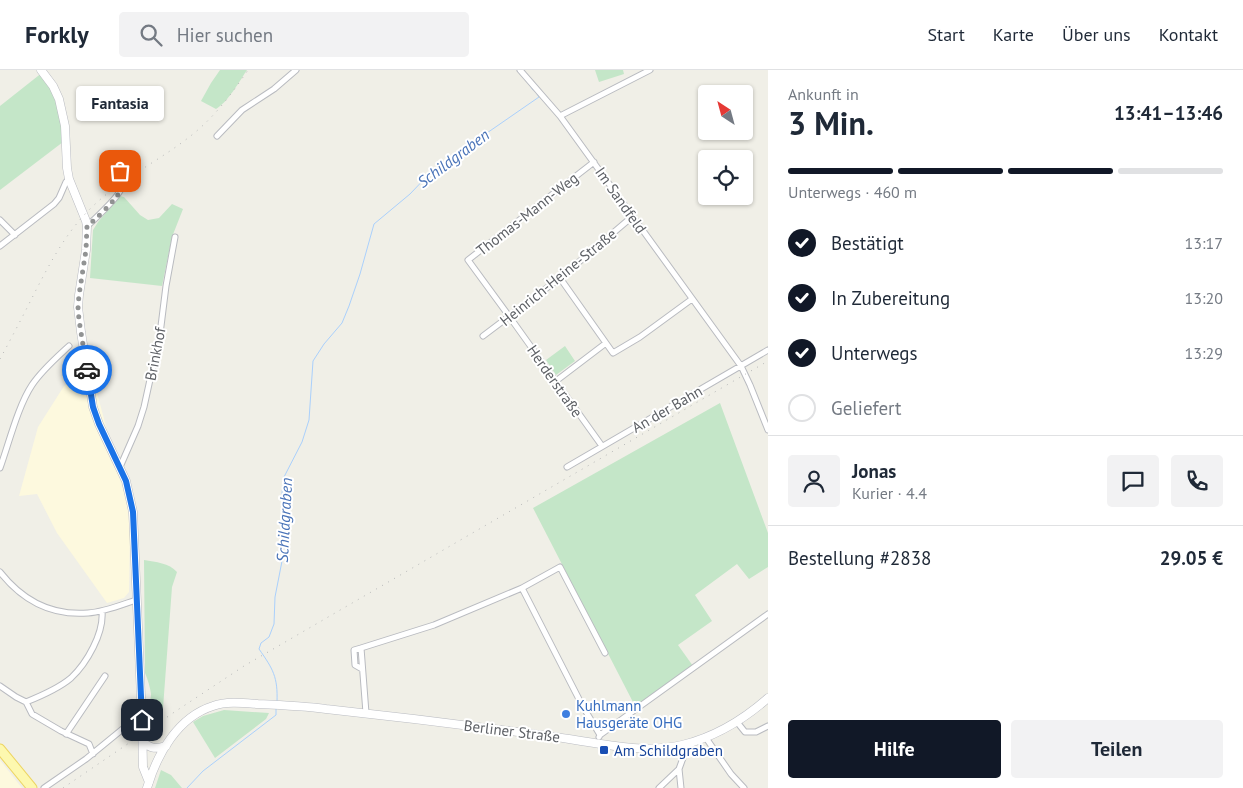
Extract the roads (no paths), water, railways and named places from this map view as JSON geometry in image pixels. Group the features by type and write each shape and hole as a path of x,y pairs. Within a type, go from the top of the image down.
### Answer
{"main road":[{"path":"0,749 32,788"}],"street":[{"path":"41,70 53,86 59,99 67,142 69,179 87,226 86,250 78,307 93,407 120,468 129,493 133,512 143,744 142,767 148,785"},
{"path":"217,136 242,110 274,89 296,70"},
{"name":"Im Sandfeld","path":"520,70 560,116 741,366 768,430"},
{"path":"560,116 650,70"},
{"name":"Thomas-Mann-Weg","path":"509,316 468,260 594,162"},
{"path":"87,226 95,220 119,192 121,182 120,171"},
{"path":"0,246 54,204 69,179"},
{"name":"Heinrich-Heine-Straße","path":"483,336 560,278 633,216"},
{"path":"0,220 15,235"},
{"name":"Brinkhof","path":"120,468 140,420 152,374 175,237"},
{"path":"560,278 612,353 640,337 692,299"},
{"name":"Herderstraße","path":"509,316 602,446"},
{"path":"556,381 606,343"},
{"path":"0,468 21,407 31,387 42,371 69,346"},
{"name":"An der Bahn","path":"567,467 768,350"},
{"path":"763,417 768,412"},
{"path":"366,714 360,648 434,625 522,588 560,567 604,654"},
{"path":"0,572 22,596 36,604 60,612 87,614 136,600"},
{"path":"522,588 598,739 768,614"},
{"path":"26,702 58,686 71,677 79,668 95,644 102,620 102,611"},
{"path":"66,734 105,676"},
{"path":"0,686 26,702 32,714 66,734 89,744 93,754"},
{"name":"Berliner Straße","path":"148,785 166,746 185,722 195,714 215,705 235,703 277,705 598,739 634,748 662,748 682,745 706,738 726,729 768,698"},
{"path":"44,788 93,754 130,724 142,720"},
{"path":"737,722 745,732 756,732 768,726"},
{"path":"706,738 744,788"},
{"path":"143,744 152,748 166,746"},
{"path":"143,744 156,765"},
{"path":"681,788 679,769 683,758 682,745"},
{"path":"143,757 148,764 156,765"},
{"path":"659,788 679,769"}],"waterway":[{"name":"Schildgraben","path":"526,80 533,90"},
{"name":"Schildgraben","path":"277,702 277,686 274,674 259,649 261,643 269,637 274,624 275,597 283,556 282,493 284,477 302,442 309,420 313,361 324,344 342,323 360,274 374,224 410,194 432,171 539,97 537,94"},
{"name":"Schildgraben","path":"187,788 203,771 276,715 276,708"}],"railway":[{"path":"0,359 53,258 83,216 103,197 127,179 197,131 221,106 248,70"},
{"path":"63,788 244,666 768,361"}],"place":[{"name":"Fantasia","path":"120,171"},
{"name":"Kuhlmann Hausgeräte OHG","path":"566,714"},
{"name":"Am Schildgraben","path":"604,750"}]}
